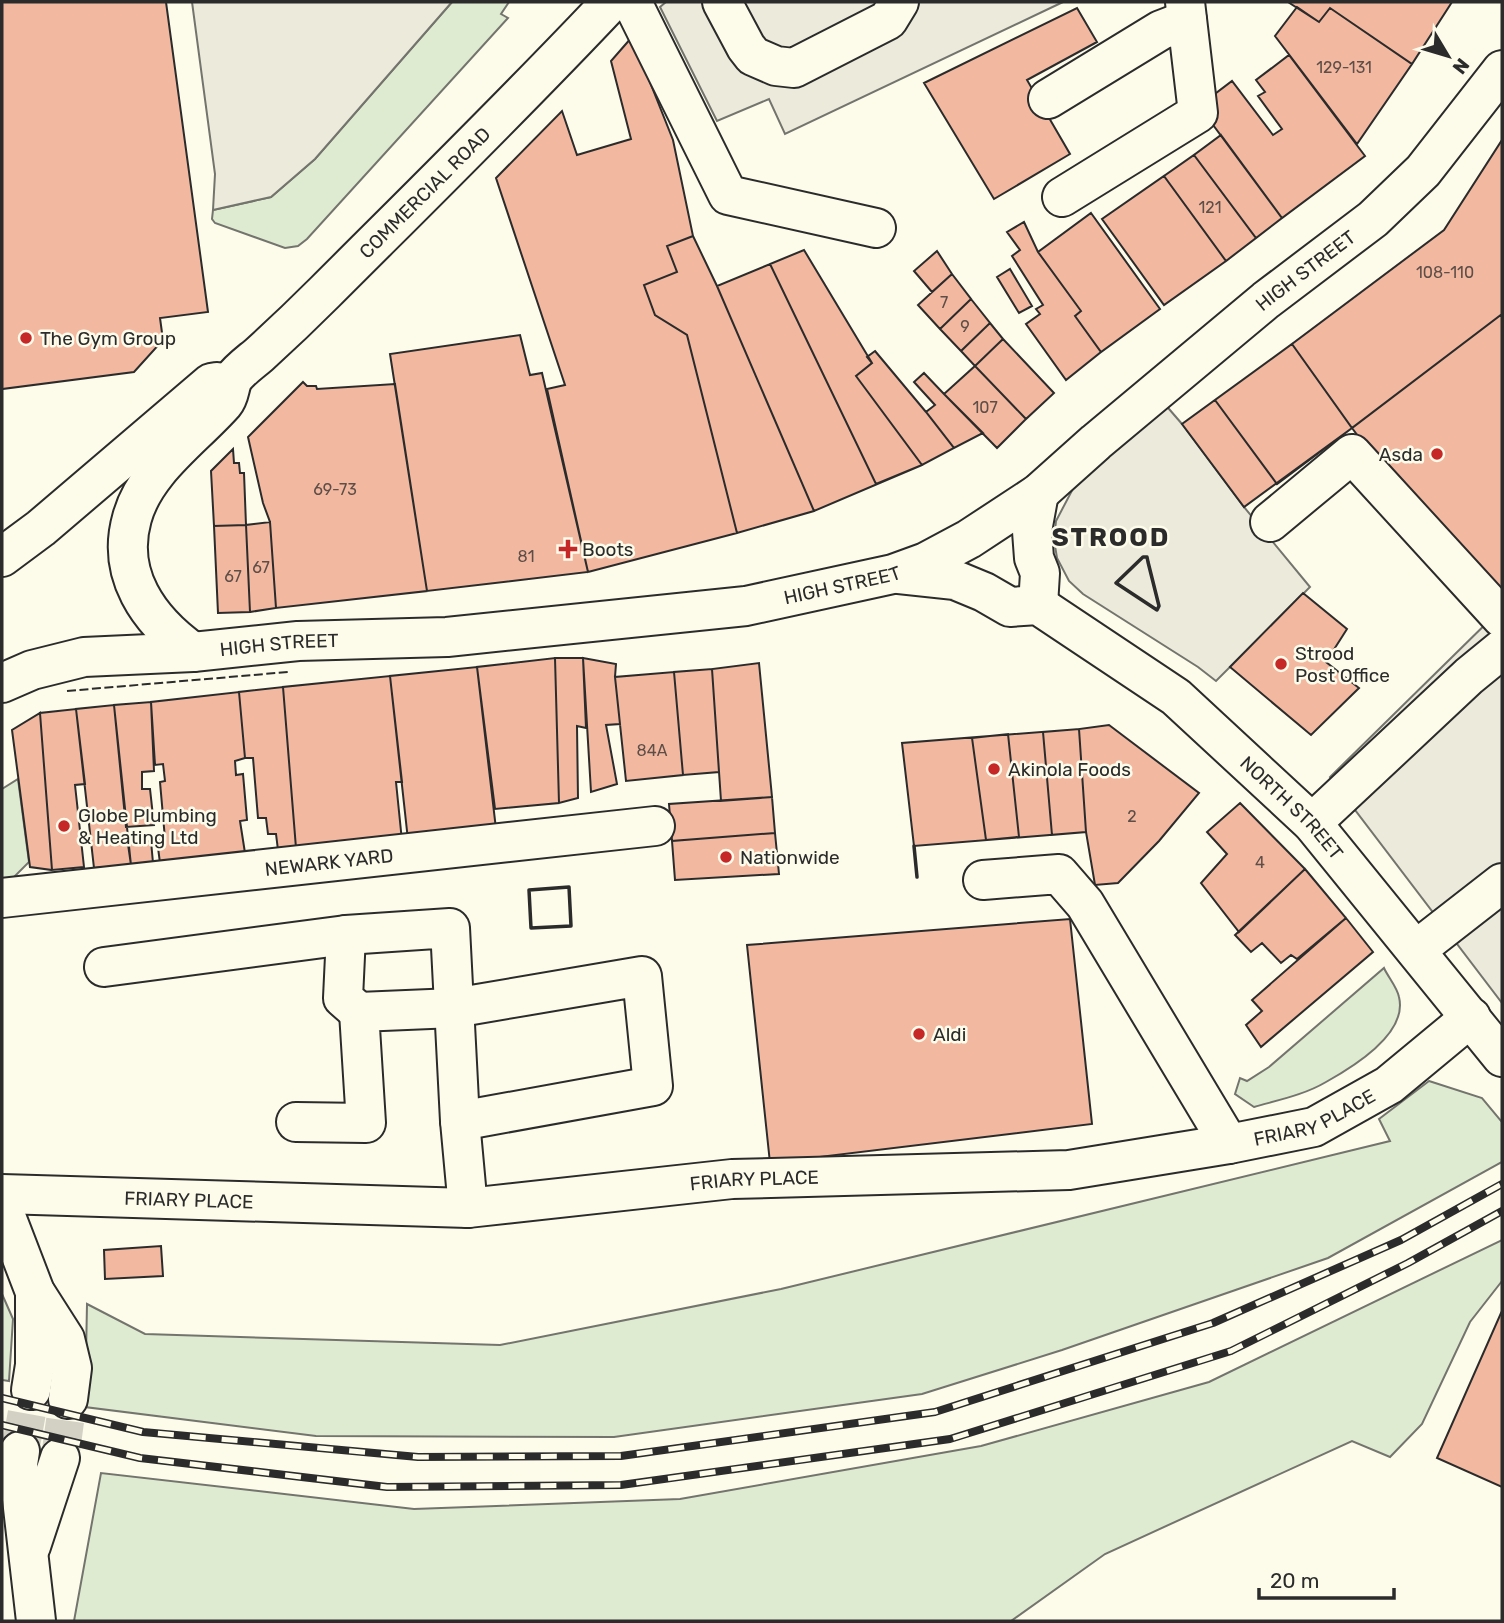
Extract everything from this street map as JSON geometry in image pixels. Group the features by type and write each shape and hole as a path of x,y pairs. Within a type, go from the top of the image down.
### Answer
{"main road":[{"name":"COMMERCIAL ROAD","path":"193,652 166,630 141,598 130,573 127,543 132,515 142,495 178,450 226,401 233,379 296,321 611,2"},
{"path":"632,2 728,195 876,228"},
{"path":"722,2 743,43 753,56 776,66 794,68 888,20 899,2"},
{"path":"1048,99 1161,30 1186,11"},
{"path":"1062,197 1198,113 1186,11"},
{"name":"HIGH STREET","path":"2,683 32,670 84,657 193,652 298,641 447,637 746,606 894,574 926,562 1039,494 1096,442 1266,300 1373,219 1423,171 1497,87"},
{"name":"COMMERCIAL ROAD","path":"2,557 41,528 211,383 233,379"},
{"path":"1270,522 1352,454 1502,618"},
{"path":"894,574 955,580 1010,607 1038,605 1040,573 1034,558 1032,531 1039,494"},
{"name":"NORTH STREET","path":"1038,605 1176,696 1312,822 1502,1057"},
{"path":"1312,822 1502,649"},
{"name":"NEWARK YARD","path":"2,898 655,826"},
{"path":"983,880 1059,874 1085,904 1229,1144"},
{"path":"1416,950 1502,883"},
{"path":"104,967 346,936 450,928 460,1121 468,1208"},
{"path":"346,936 343,998 359,1012 454,1008 642,976 653,1086 460,1121"},
{"path":"296,1122 366,1123 359,1012"},
{"name":"FRIARY PLACE","path":"2,1194 468,1208 732,1179 1069,1170 1229,1144 1314,1126 1389,1085 1471,1017"},
{"path":"2,1206 35,1292 65,1339 72,1368 68,1399"},
{"path":"31,1390 35,1365 35,1292"},
{"path":"20,1451 18,1464 36,1621"},
{"path":"28,1555 60,1458"}],"green space":[{"path":"452,2 509,2 501,14 508,18 307,239 298,246 285,248 215,223 212,219 213,210 271,197 315,159"},
{"path":"18,779 29,862 2,889 2,789"},
{"path":"1384,968 1398,993 1400,1011 1395,1024 1376,1048 1337,1076 1300,1094 1254,1107 1235,1094 1240,1078 1247,1081 1269,1067"},
{"path":"1429,1081 1482,1098 1502,1122 1502,1162 1328,1258 1062,1350 922,1394 614,1437 316,1436 85,1407 87,1304 145,1334 500,1345 781,1289 1390,1141 1379,1119"},
{"path":"1502,1240 1502,1281 1470,1322 1422,1424 1390,1457 1352,1441 1105,1554 1011,1621 74,1621 101,1473 414,1509 680,1499 981,1446 1209,1382"},
{"path":"2,1294 13,1319 9,1381 2,1380"}],"shaded area":[{"path":"192,2 452,2 315,159 271,197 213,210 215,174"},
{"path":"666,2 1063,2 785,134 769,99 717,121 660,7"},
{"path":"1163,402 1310,587 1216,681 1083,594 1069,581 1057,558 1054,540 1056,521 1077,481"},
{"path":"1502,608 1502,1003 1330,777"}],"building":[{"path":"2,2 166,2 208,312 160,318 163,340 134,372 2,389"},
{"path":"1288,2 1452,2 1412,64 1330,8 1319,22"},
{"path":"1297,7 1319,22 1330,8 1412,64 1357,144 1275,36"},
{"path":"1077,8 1097,42 1027,80 1070,154 994,199 924,83"},
{"path":"632,37 673,140 693,236 667,246 677,272 644,285 655,315 687,335 737,533 588,572 547,389 565,385 496,178 562,111 577,155 631,139 611,61"},
{"path":"1289,55 1365,156 1282,218 1199,106 1232,81 1273,135 1282,129 1258,96 1265,92 1256,80"},
{"path":"1221,135 1282,218 1256,238 1194,155"},
{"path":"1502,140 1502,314 1352,428 1292,344 1444,230"},
{"path":"1194,155 1256,238 1226,261 1164,176"},
{"path":"1164,176 1226,261 1164,305 1102,219"},
{"path":"1091,213 1160,309 1101,352 1075,316 1081,311 1038,252"},
{"path":"1024,222 1038,252 1081,311 1075,316 1101,352 1066,380 1026,324 1040,314 1036,309 1043,305 1012,256 1020,250 1007,232"},
{"path":"693,236 814,511 737,533 687,335 655,315 644,285 677,272 667,246"},
{"path":"804,250 872,363 856,376 922,465 814,511 717,286"},
{"path":"804,250 872,363 856,376 922,465 876,484 770,264"},
{"path":"937,251 952,274 932,292 914,271"},
{"path":"1010,269 1032,306 1019,313 997,277"},
{"path":"952,274 971,299 940,329 918,305"},
{"path":"971,299 990,323 961,351 940,329"},
{"name":"Asda","path":"1502,314 1502,600 1391,480 1352,428"},
{"path":"990,323 1003,339 975,366 961,351"},
{"path":"520,335 530,375 542,373 588,572 427,591 390,354"},
{"path":"1003,339 1054,393 1026,419 975,366"},
{"path":"1292,344 1352,428 1277,484 1215,400"},
{"path":"1292,344 1352,428 1244,507 1182,424"},
{"path":"875,351 954,448 922,465 856,376 872,363 867,357"},
{"path":"975,366 1026,419 997,448 944,394"},
{"path":"924,373 983,433 954,448 926,412 935,405 914,382"},
{"path":"303,382 307,386 316,386 317,389 395,384 427,591 276,608 270,522 248,437"},
{"path":"233,449 234,463 239,463 240,473 244,473 246,525 214,526 211,471"},
{"path":"270,522 276,608 250,612 246,525"},
{"path":"246,525 250,612 218,613 214,526"},
{"name":"Strood Post Office","path":"1303,593 1347,629 1326,662 1359,688 1311,735 1230,667"},
{"path":"555,658 559,803 495,809 477,667"},
{"path":"555,658 583,658 586,728 577,726 578,798 559,803"},
{"path":"583,658 616,664 620,724 606,725 617,784 591,792"},
{"path":"759,663 772,797 721,801 712,669"},
{"path":"477,667 496,829 408,840 390,676"},
{"path":"712,669 719,772 683,775 674,672"},
{"path":"674,672 683,775 626,781 615,677"},
{"path":"390,676 402,782 396,782 402,841 296,848 283,687"},
{"path":"283,687 296,848 278,850 276,834 268,834 266,818 258,818 253,758 245,758 239,692"},
{"path":"239,692 245,758 235,761 236,775 243,774 247,820 240,821 245,853 160,863 157,840 165,839 160,782 165,781 163,764 155,765 151,702"},
{"path":"151,702 154,771 142,772 142,789 150,789 154,825 126,827 114,705"},
{"path":"114,705 131,865 94,868 76,709"},
{"name":"Globe Plumbing & Heating Ltd","path":"76,709 85,784 75,785 84,867 52,870 40,713"},
{"path":"40,713 52,870 30,867 12,730"},
{"path":"1109,725 1199,793 1159,841 1118,883 1095,885 1086,832 1079,729"},
{"path":"1079,729 1086,832 914,846 902,743"},
{"path":"1079,729 1086,832 1052,835 1043,732"},
{"name":"Akinola Foods","path":"1008,734 1019,837 986,840 972,738"},
{"path":"772,797 775,833 672,841 669,804"},
{"path":"1240,803 1305,869 1239,932 1201,883 1227,854 1207,832"},
{"path":"775,833 779,874 675,880 672,841"},
{"path":"151,841 153,863 131,865 128,844"},
{"path":"1305,869 1346,918 1297,959 1291,955 1281,963 1262,943 1251,952 1235,935"},
{"path":"1346,918 1373,952 1261,1047 1246,1025 1262,1011 1252,1000"},
{"name":"Aldi","path":"1070,919 1092,1124 770,1163 747,945"},
{"path":"161,1246 163,1276 105,1279 104,1250"},
{"path":"1502,1314 1502,1487 1437,1458"}],"tunnel":[{"path":"20,1451 31,1390"},
{"path":"60,1458 68,1399"}],"railway":[{"path":"2,1398 143,1432 418,1457 621,1456 935,1412 1213,1323 1401,1240 1502,1184"},
{"path":"2,1425 140,1458 387,1487 621,1485 950,1439 1231,1351 1408,1263 1502,1211"}],"fence":[{"path":"67,691 288,672"}],"wall":[{"path":"1143,557 1147,557 1159,606 1157,610 1116,583 1143,557"},
{"path":"914,846 917,877"},
{"path":"569,887 571,926 531,928 529,890 569,887"}],"place":[{"name":"The Gym Group","path":"26,338"},
{"name":"Asda","path":"1437,454"},
{"name":"Boots","path":"568,549"},
{"name":"Strood Post Office","path":"1281,664"},
{"name":"Akinola Foods","path":"994,769"},
{"name":"Globe Plumbing & Heating Ltd","path":"64,826"},
{"name":"Nationwide","path":"726,857"},
{"name":"Aldi","path":"919,1034"}],"district":[{"name":"STROOD","path":"1111,537"}]}
